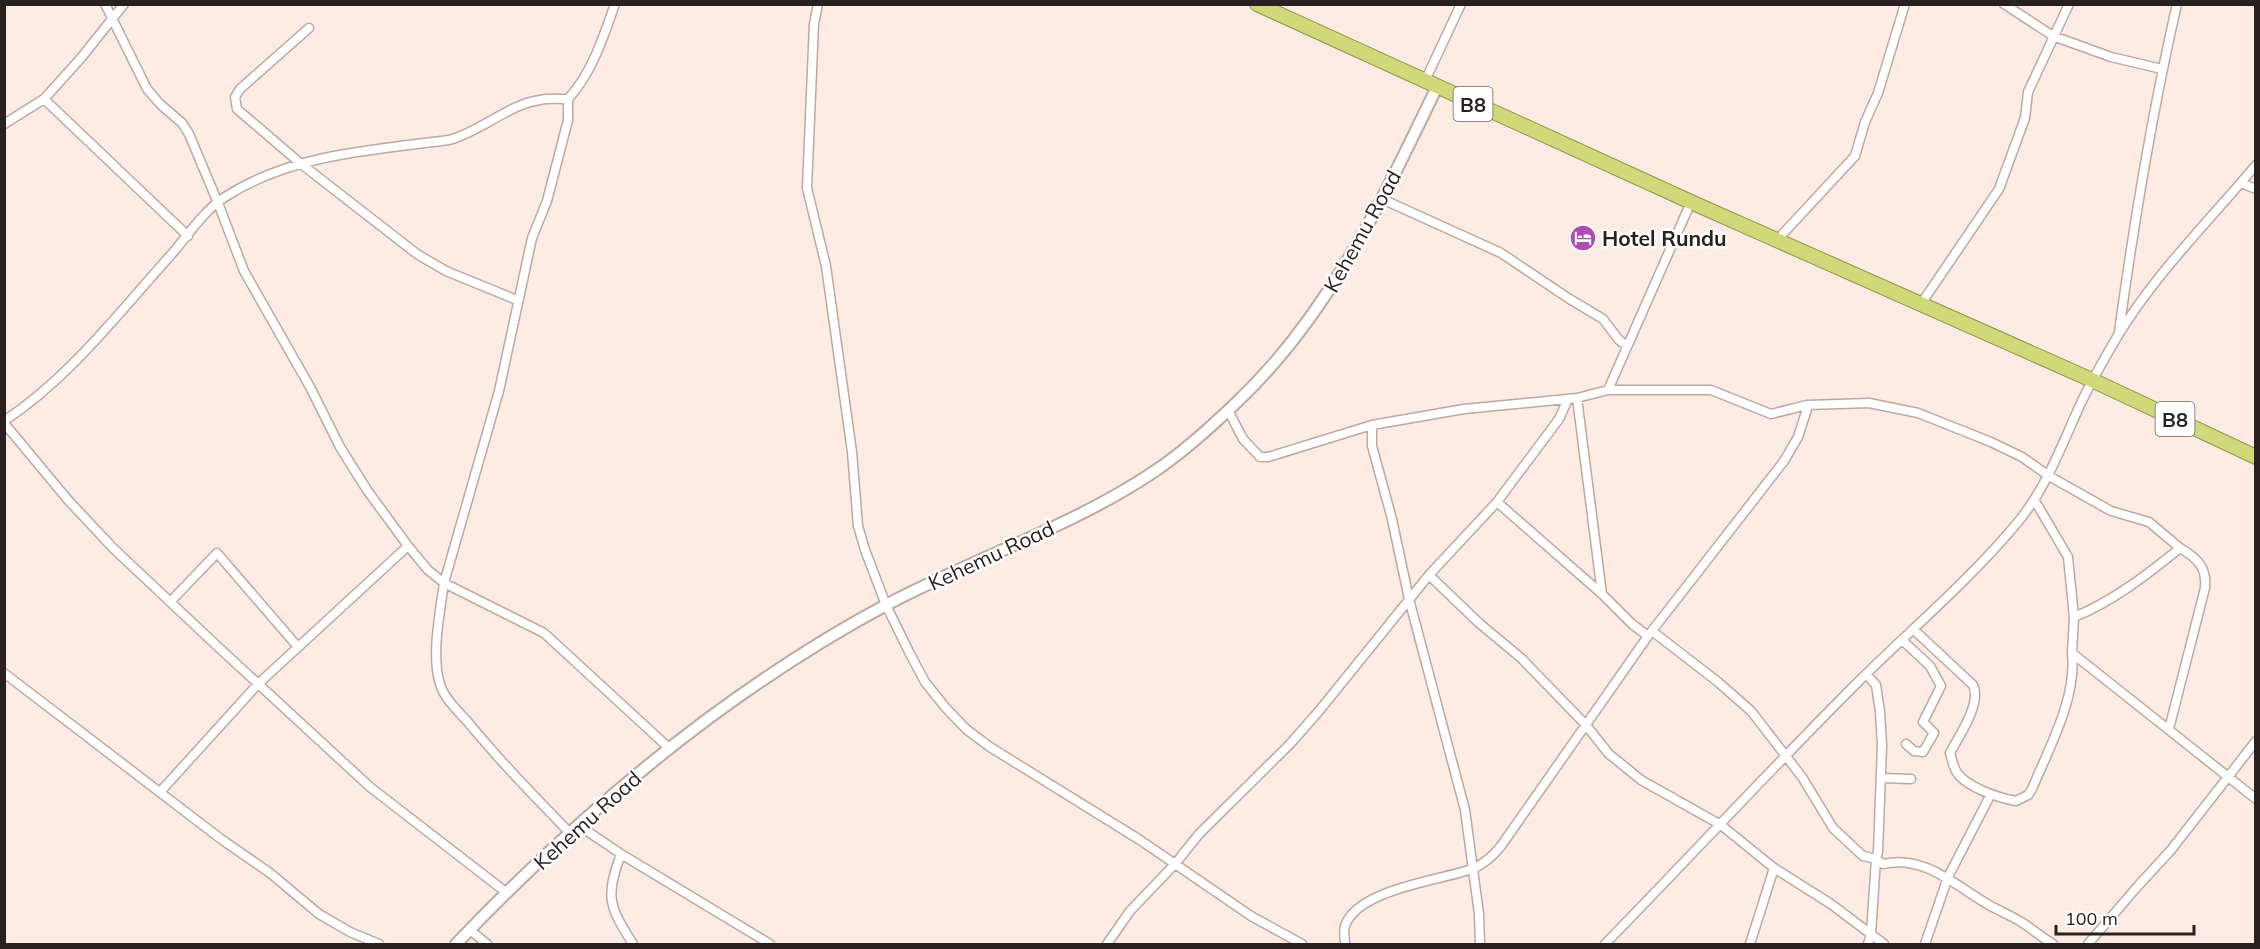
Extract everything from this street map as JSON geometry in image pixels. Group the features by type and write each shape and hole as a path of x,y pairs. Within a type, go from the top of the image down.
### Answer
{"highway":[{"name":"B8","path":"1257,4 2094,381 2256,457"}],"street":[{"path":"105,4 147,89 182,123 189,134 244,271 355,472 408,546 428,570 444,583 544,633 669,748"},
{"path":"4,124 44,99 81,58 124,4"},
{"path":"570,833 494,753 442,690 437,664 440,608 444,583 499,391 532,238 548,201 568,120 568,99 579,87 600,47 615,4"},
{"path":"818,4 814,24 806,179 826,266 852,452 858,526 886,605 925,682 966,729 990,747 1175,864 1251,916 1302,945"},
{"path":"1431,84 1461,4"},
{"path":"1778,239 1855,156 1865,122 1878,93 1905,4"},
{"path":"2004,4 2053,36 2111,57 2162,69"},
{"path":"1921,304 1995,199 2025,118 2028,92 2068,4"},
{"path":"2119,335 2134,226 2176,4"},
{"path":"309,28 240,89 235,102 240,112 364,214 428,261 517,300"},
{"name":"Kehemu Road","path":"456,945 507,892 581,822 669,748 722,708 786,665 886,605 1118,493 1175,457 1262,376 1316,310 1349,260 1382,198 1431,84"},
{"path":"44,99 188,236"},
{"path":"507,892 377,793 170,602 113,548 68,500 4,422 22,410 84,352 218,203 253,181 300,163 340,155 449,140 464,136 506,112 538,99 568,99"},
{"path":"1605,945 1786,755 1983,561 2018,522 2035,501 2049,476 2076,413 2119,335 2144,298 2256,165"},
{"path":"2241,183 2256,189"},
{"path":"1382,198 1501,253 1603,319 1619,340 1627,346"},
{"path":"1608,390 1691,201"},
{"path":"1228,410 1244,440 1260,457 1277,455 1372,425 1464,409 1573,399 1608,390 1711,390 1771,414 1806,405 1869,403 1918,413 2022,457 2049,476 2111,511 2150,522 2199,563 2206,578 2205,588 2169,729"},
{"path":"1107,945 1130,911 1175,864 1199,834 1290,744 1319,711 1429,575 1497,502 1573,399"},
{"path":"1573,399 1602,594"},
{"path":"1345,945 1345,927 1352,916 1365,904 1419,881 1473,868 1493,856 1650,633 1784,461 1803,425 1806,405"},
{"path":"1372,425 1372,446 1392,519 1409,599 1465,810 1479,914 1480,945"},
{"path":"1913,629 1973,685 1977,692 1975,704 1950,753 1955,770 1960,777 1991,794 2016,801 2028,795 2073,680 2074,617 2068,557 2035,501"},
{"path":"1497,502 1602,594 1632,624 1650,633 1718,682 1751,711 1802,777 1833,828 1863,856 1876,859 1883,864 1902,862 1917,865 1948,878 1988,904 2020,921 2053,945"},
{"path":"160,792 258,684 408,546"},
{"path":"2074,617 2091,610 2155,569 2180,548"},
{"path":"170,602 217,553 298,647"},
{"path":"1429,575 1479,623 1521,658 1585,724 1609,754 1641,780 1720,825 1774,868 1831,904 1884,945"},
{"path":"1902,640 1930,666 1941,686 1923,722 1934,733 1923,752 1914,751 1906,744"},
{"path":"2072,653 2256,799"},
{"path":"4,673 270,873 320,914 350,932 379,945"},
{"path":"1866,674 1876,685 1880,712 1881,778 1878,852 1871,934 1868,945"},
{"path":"2088,945 2137,886 2171,850 2256,741"},
{"path":"1881,778 1911,779"},
{"path":"1925,945 1948,878 1991,794"},
{"path":"581,822 590,833 621,854 770,945"},
{"path":"621,854 613,877 611,895 614,915 633,945"},
{"path":"1750,945 1774,868"},
{"path":"470,930 487,945"}],"place":[{"name":"Hotel Rundu","path":"1583,238"}]}
